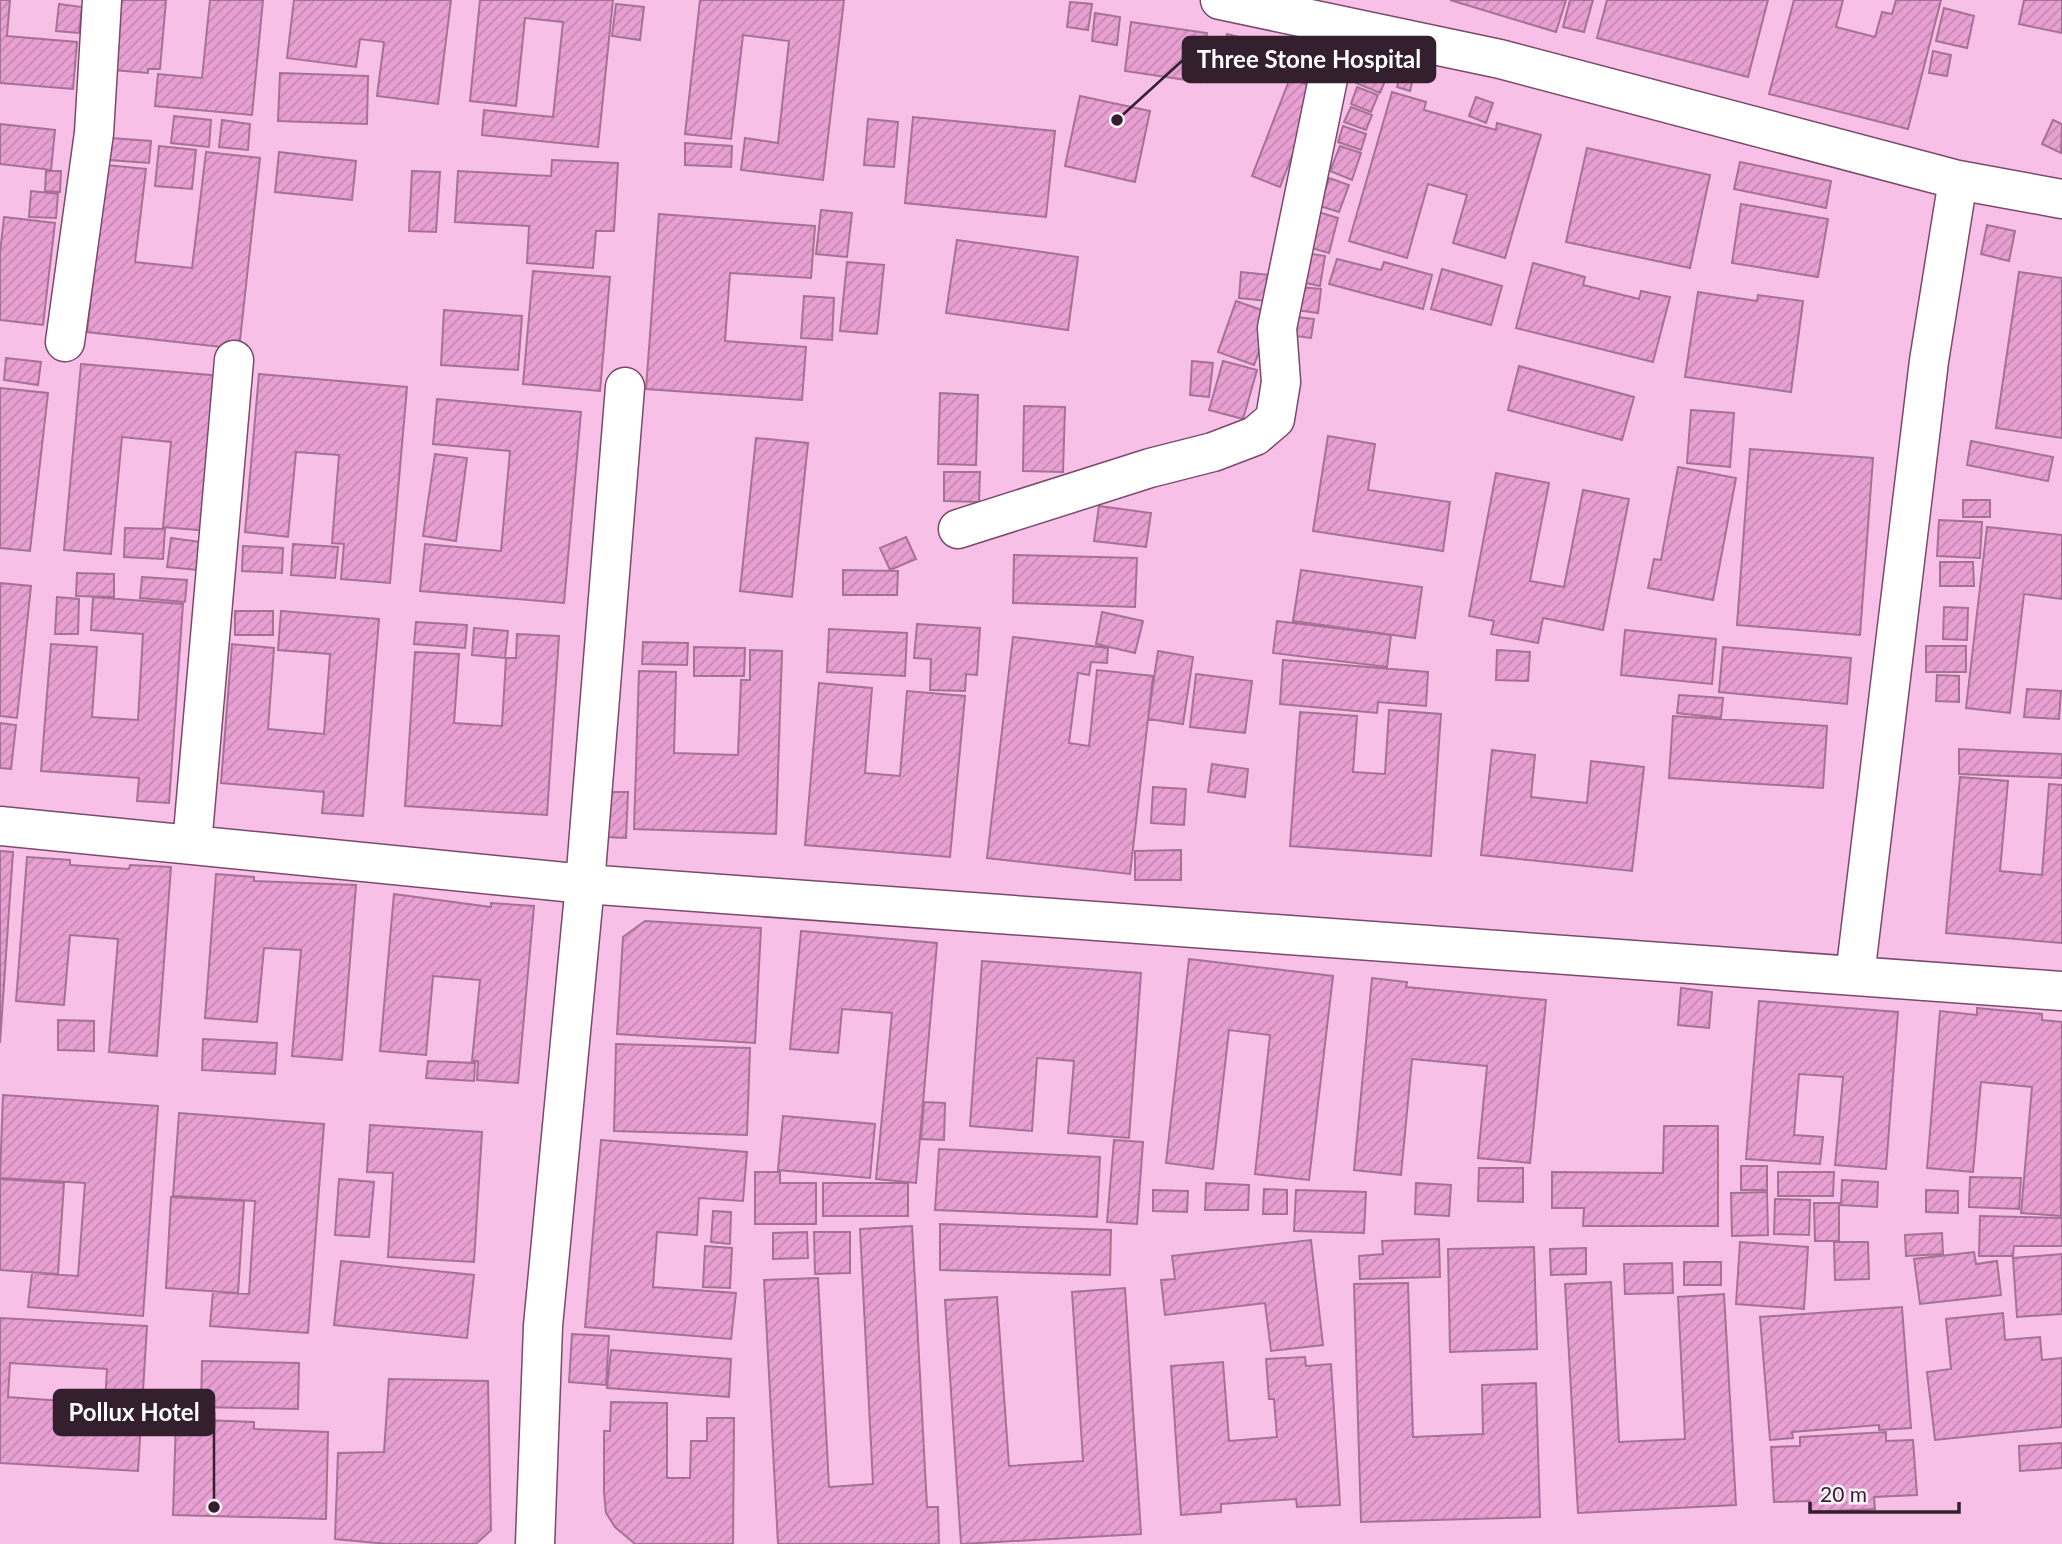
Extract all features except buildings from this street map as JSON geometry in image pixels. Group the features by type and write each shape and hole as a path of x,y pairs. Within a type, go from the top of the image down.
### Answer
{"street":[{"path":"65,342 94,133 102,0"},
{"path":"1220,0 1339,25 1380,16 1500,59 1958,180 2062,199"},
{"path":"958,529 1150,468 1213,452 1255,436 1275,419 1281,382 1277,328 1339,25"},
{"path":"1855,976 1929,360 1958,180"},
{"path":"192,845 234,360"},
{"path":"535,1544 543,1326 585,884 625,387"},
{"path":"0,826 585,884 2062,991"}],"place":[{"name":"Three Stone Hospital","path":"1117,120"},
{"name":"Pollux Hotel","path":"214,1507"}]}
